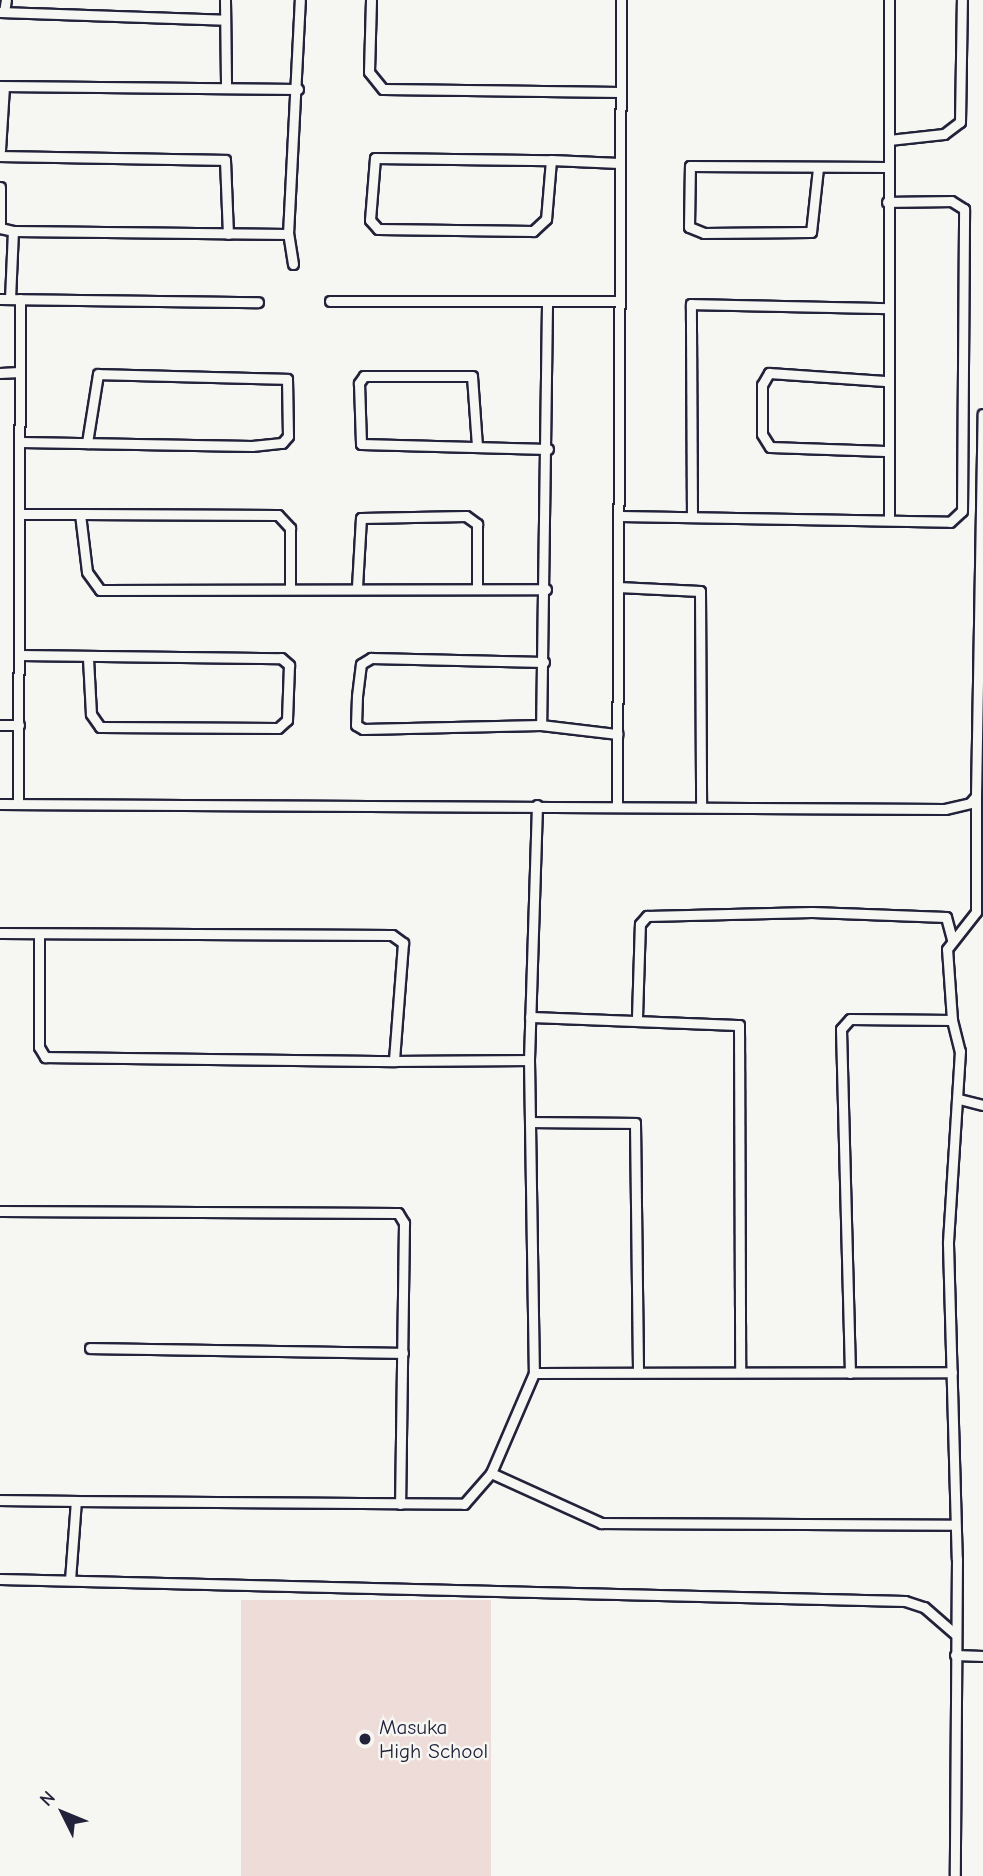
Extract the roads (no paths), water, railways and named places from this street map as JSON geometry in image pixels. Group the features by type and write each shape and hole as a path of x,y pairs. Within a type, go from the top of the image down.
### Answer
{"street":[{"path":"6,0 2,12 225,20"},
{"path":"225,0 226,87"},
{"path":"293,264 288,234 298,89 300,0"},
{"path":"371,0 369,72 383,89 620,92"},
{"path":"617,804 620,516 617,301 621,0"},
{"path":"888,520 885,381 890,0"},
{"path":"890,140 944,134 960,122 962,0"},
{"path":"0,150 2,86 298,89"},
{"path":"0,156 225,160 228,234"},
{"path":"551,160 546,219 533,231 378,229 369,220 375,158 551,160 619,163"},
{"path":"818,168 811,232 704,233 689,227 690,166 887,167"},
{"path":"0,187 0,228 13,231 288,234"},
{"path":"620,516 950,522 962,511 964,209 951,201 887,202"},
{"path":"13,231 10,299 19,372 22,514 18,803"},
{"path":"10,299 258,302"},
{"path":"330,301 547,305 617,301"},
{"path":"692,517 691,304 886,309"},
{"path":"541,725 548,449 547,305"},
{"path":"0,373 19,372"},
{"path":"21,442 87,443 282,443 288,436 288,379 98,373 87,443"},
{"path":"885,381 769,373 762,385 762,435 770,447 885,452"},
{"path":"477,446 472,376 364,376 359,383 360,444 548,449"},
{"path":"955,1876 955,1634 948,1244 960,1051 952,1020 947,949 976,912 983,414"},
{"path":"22,514 278,514 289,522 290,585"},
{"path":"80,514 87,572 100,590 290,585 546,589"},
{"path":"357,587 361,518 466,516 477,524 477,588"},
{"path":"618,587 700,591 701,805"},
{"path":"20,655 88,658 281,658 289,666 287,720 278,728 100,727 90,714 88,658"},
{"path":"544,662 371,658 359,670 356,719 363,729 541,725 617,734"},
{"path":"0,725 19,725"},
{"path":"0,804 617,804 945,809 976,796"},
{"path":"0,1500 464,1504 491,1473 534,1373 529,1060 537,804"},
{"path":"637,1017 640,925 647,916 811,912 946,917 952,940"},
{"path":"0,933 400,937 394,1060"},
{"path":"39,934 39,1047 58,1061 529,1060"},
{"path":"530,1017 734,1021 741,1032 740,1372"},
{"path":"850,1373 841,1029 850,1020 952,1020"},
{"path":"959,1099 983,1105"},
{"path":"530,1122 635,1124 638,1372"},
{"path":"0,1211 398,1213 404,1223 400,1504"},
{"path":"90,1348 403,1353"},
{"path":"534,1373 952,1372"},
{"path":"491,1473 601,1523 953,1525"},
{"path":"70,1580 76,1501"},
{"path":"0,1579 905,1601 924,1606 955,1634"},
{"path":"955,1655 983,1656"}],"place":[{"name":"Masuka High School","path":"365,1739"}]}
